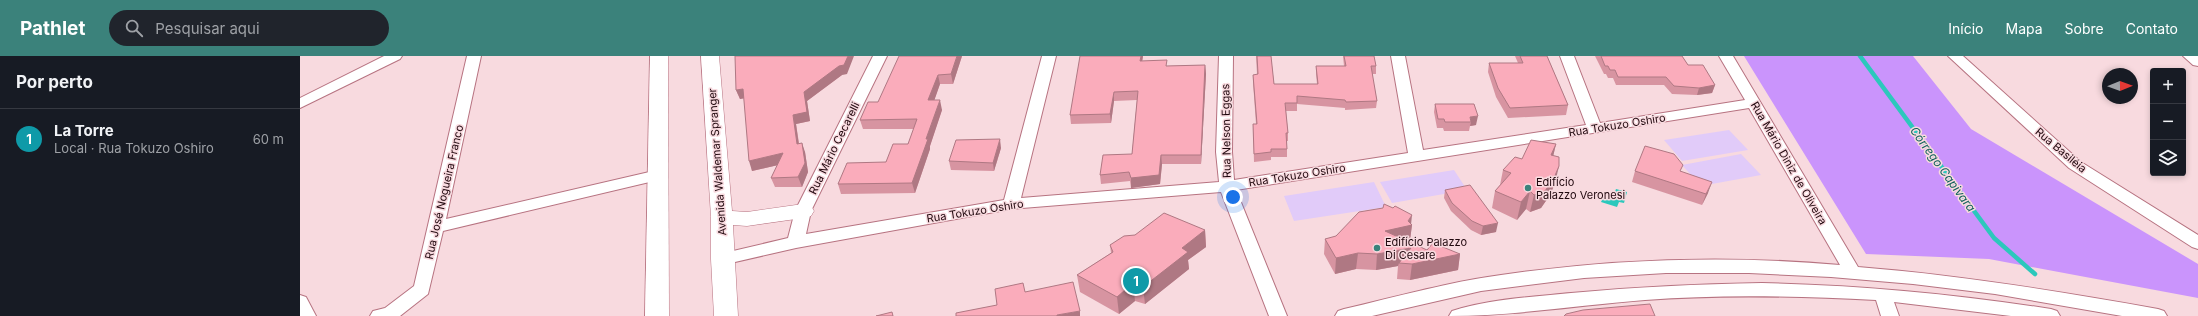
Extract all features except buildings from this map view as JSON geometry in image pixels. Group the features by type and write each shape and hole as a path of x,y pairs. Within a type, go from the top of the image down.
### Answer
{"main road":[{"path":"657,316 659,56"},
{"name":"Avenida Waldemar Spranger","path":"712,58 722,218 722,259 726,316"},
{"path":"722,218 747,220 803,211"}],"street":[{"path":"300,104 395,56"},
{"name":"Rua José Nogueira Franco","path":"385,315 422,289 474,56"},
{"name":"Rua Mário Cecarelli","path":"796,242 803,211 880,56"},
{"path":"1011,204 1049,56"},
{"name":"Rua Nelson Eggas","path":"1226,56 1224,152 1227,186 1278,316"},
{"path":"1398,56 1417,157"},
{"path":"1566,56 1594,128"},
{"name":"Rua Mário Diniz de Oliveira","path":"1726,56 1852,271"},
{"name":"Rua Basiléia","path":"1955,56 2075,165 2198,243"},
{"path":"2190,56 2198,62"},
{"name":"Rua Tokuzo Oshiro","path":"722,259 796,242 1011,204 1227,186 1754,103"},
{"path":"437,227 658,175"},
{"path":"1344,316 1466,287 1502,281 1559,275 1690,266 1795,267 1852,271 1984,285 2158,316"},
{"path":"1466,315 1532,303 1623,294 1707,290 1816,291 1883,295 1984,304 2051,316"},
{"path":"1883,295 1890,316"},
{"path":"300,302 307,316"}],"shaded area":[{"path":"1744,56 1913,56 1971,129 2198,264 2198,298 1989,259 1866,254"},
{"path":"1729,130 1748,150 1682,161 1664,140"},
{"path":"1741,154 1761,175 1701,186 1682,165"},
{"path":"1454,170 1467,190 1392,203 1380,182"},
{"path":"1374,182 1386,207 1294,221 1284,196"}],"water":[{"path":"1616,189 1627,192 1624,203 1619,202 1617,207 1601,202 1606,191 1614,194"}],"waterway":[{"name":"Córrego Capivara","path":"1860,56 1994,238 2035,274"}],"place":[{"name":"Edifício Palazzo Veronesi","path":"1528,188"},
{"name":"Edifício Palazzo Di Cesare","path":"1377,248"},
{"name":"La Torre","path":"1136,281"}]}
